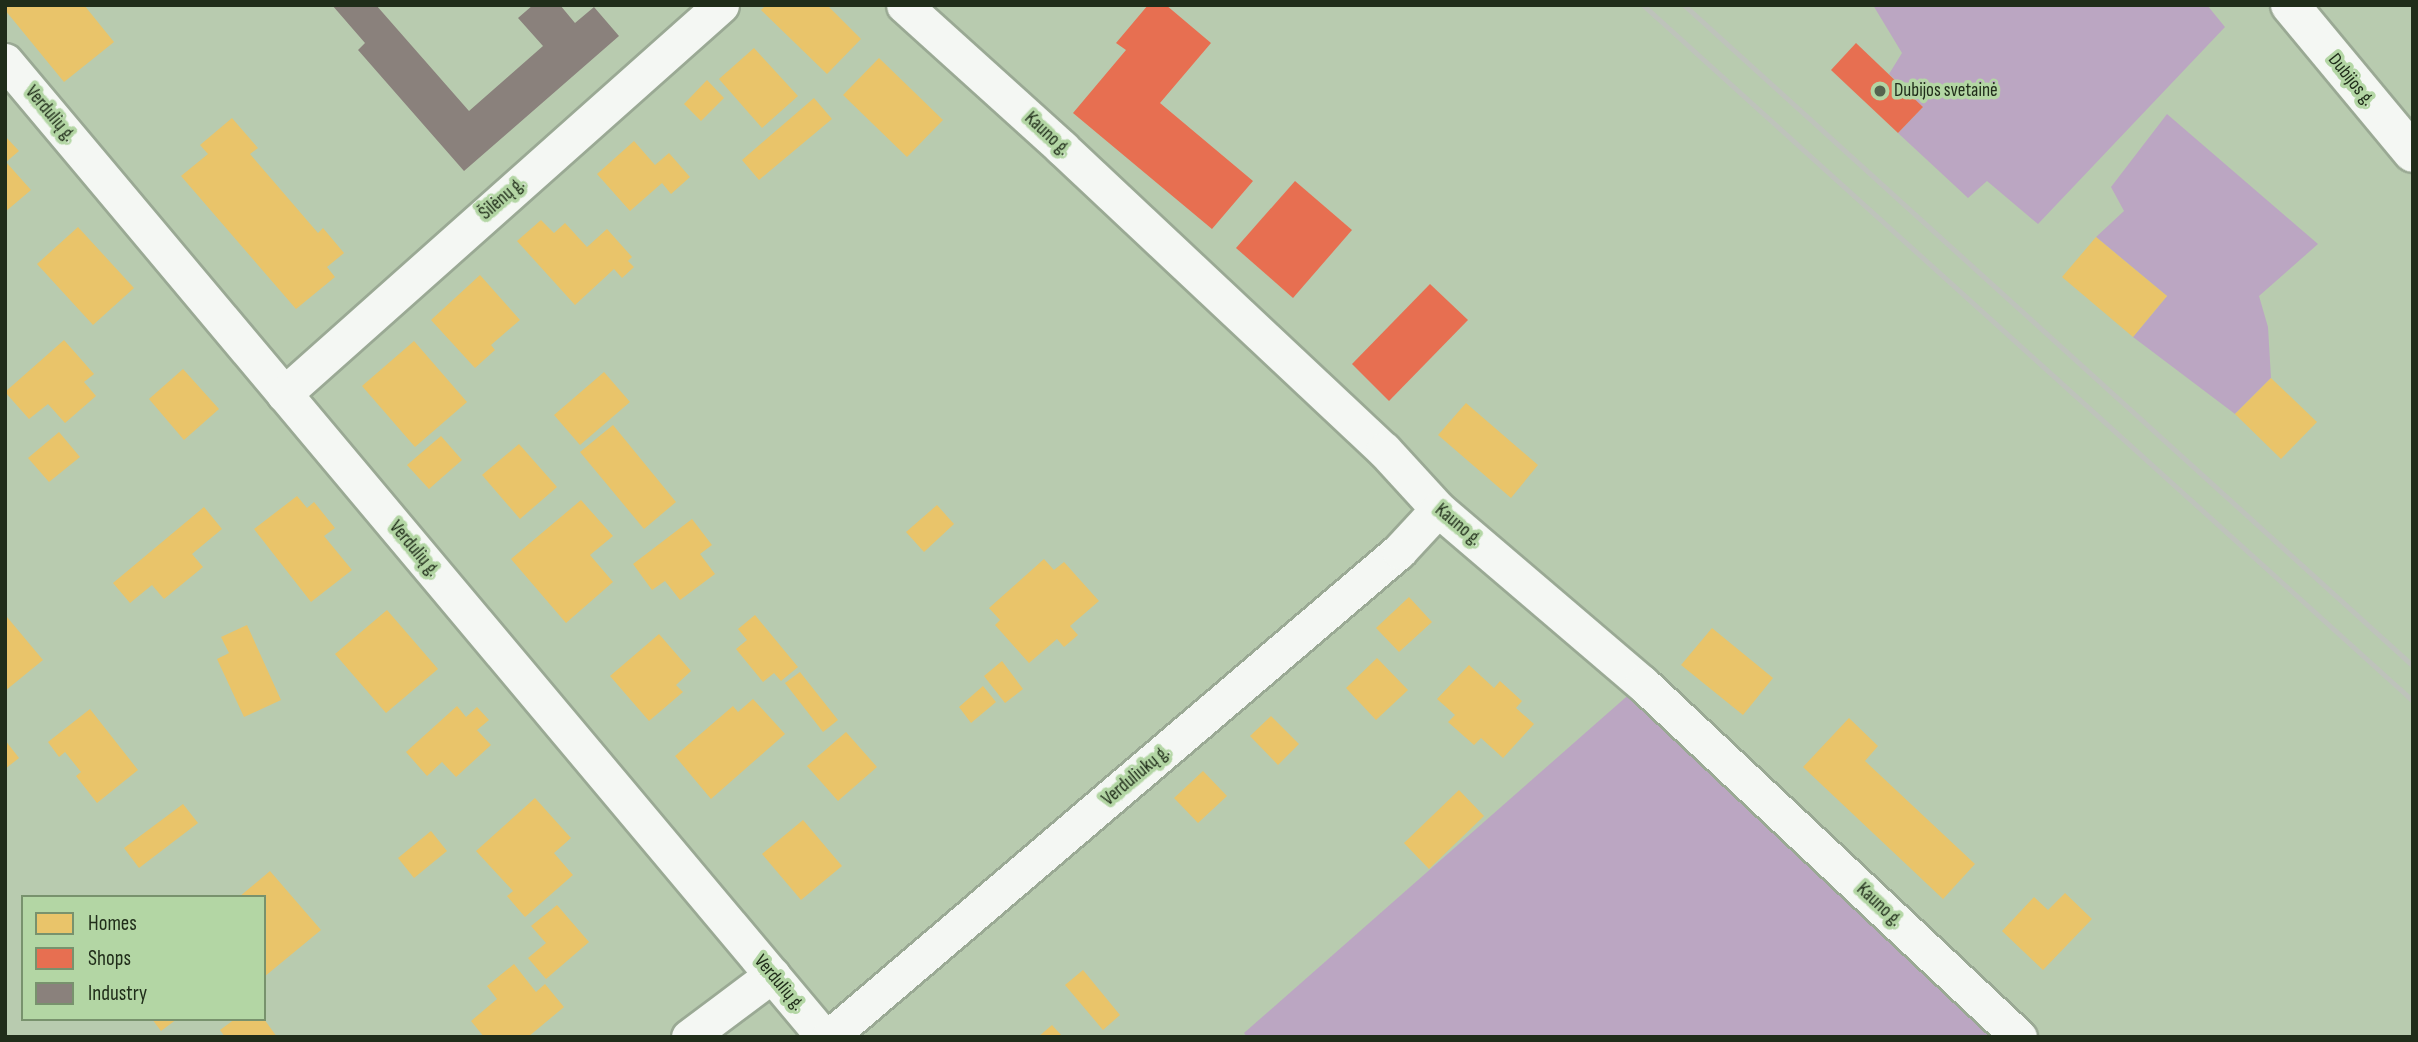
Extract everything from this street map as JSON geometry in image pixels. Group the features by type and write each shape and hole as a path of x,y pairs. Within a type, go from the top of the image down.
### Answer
{"main road":[{"name":"Dubijos g.","path":"2290,5 2413,153"}],"street":[{"name":"Šilėnų g.","path":"284,394 721,5"},
{"name":"Kauno g.","path":"904,5 1033,121 1384,450 1438,509 1642,683 2019,1037"},
{"name":"Verdulių g.","path":"5,61 824,1037"},
{"name":"Verduliukų g.","path":"829,1037 1389,560 1438,509"},
{"path":"689,1037 772,975"}],"shaded area":[{"path":"1873,5 2207,5 2225,27 2038,224 1987,181 1968,198 1898,133 1923,107 1889,74 1902,53"},
{"path":"2167,114 2318,244 2259,296 2268,327 2271,378 2235,414 2133,337 2167,296 2096,237 2124,211 2111,187"},
{"path":"1642,683 2019,1037 1247,1037 1244,1033"}],"building: Homes":[{"path":"5,5 84,5 114,42 64,82 5,10"},
{"path":"766,5 827,5 861,39 827,74 761,10"},
{"path":"754,48 798,96 762,128 719,79"},
{"path":"879,58 943,120 907,157 843,95"},
{"path":"707,80 724,98 701,121 684,104"},
{"path":"814,98 832,119 759,180 742,160"},
{"path":"232,118 258,148 250,154 318,233 323,228 344,253 327,267 335,277 296,309 181,176 208,154 200,145"},
{"path":"5,136 19,151 6,162 31,190 5,212"},
{"path":"634,141 655,165 669,153 690,177 671,194 662,183 630,211 597,174"},
{"path":"541,220 554,233 565,223 587,247 607,229 632,257 628,261 634,267 622,278 614,269 575,305 517,241"},
{"path":"78,227 134,288 93,325 37,264"},
{"path":"2096,237 2167,296 2133,337 2062,277"},
{"path":"480,275 520,320 491,345 495,350 475,368 431,320"},
{"path":"64,340 94,374 84,382 96,396 65,423 48,404 29,419 5,392"},
{"path":"414,341 467,402 415,447 362,386"},
{"path":"183,369 219,409 184,440 149,399"},
{"path":"604,372 630,402 580,445 554,415"},
{"path":"2271,378 2317,422 2281,459 2235,414"},
{"path":"1466,403 1538,465 1511,498 1438,435"},
{"path":"613,425 676,502 644,529 580,452"},
{"path":"59,432 80,457 49,482 28,458"},
{"path":"441,436 462,460 429,489 407,465"},
{"path":"519,444 557,487 520,519 482,475"},
{"path":"297,496 307,508 314,502 335,528 324,536 352,570 311,602 254,529"},
{"path":"581,500 613,536 590,555 613,582 566,623 511,559"},
{"path":"937,505 954,524 924,552 906,532"},
{"path":"204,507 222,529 192,554 203,567 164,599 152,585 130,603 113,583"},
{"path":"692,519 712,545 700,554 715,574 680,600 665,581 652,590 633,564"},
{"path":"1044,559 1054,570 1064,562 1099,601 1070,626 1078,635 1064,647 1057,639 1029,663 995,625 1000,620 989,608"},
{"path":"1409,597 1432,622 1399,652 1376,628"},
{"path":"387,610 438,669 386,713 335,654"},
{"path":"755,615 798,667 781,681 774,673 763,682 736,649 747,640 738,629"},
{"path":"7,617 43,660 5,691 5,618"},
{"path":"247,625 281,700 244,717 217,659 229,653 221,637"},
{"path":"1712,628 1773,678 1743,715 1681,665"},
{"path":"659,634 691,671 676,685 683,692 649,721 610,676"},
{"path":"1377,658 1408,690 1376,720 1346,688"},
{"path":"1002,661 1023,689 1005,703 984,676"},
{"path":"1469,665 1494,688 1500,681 1522,701 1516,708 1534,724 1503,758 1481,738 1474,745 1448,722 1455,715 1437,699"},
{"path":"800,672 838,720 823,732 785,683"},
{"path":"983,686 996,702 971,723 959,707"},
{"path":"753,699 785,734 711,799 675,756 733,706 738,712"},
{"path":"457,706 466,717 477,707 489,720 477,730 491,745 456,777 442,762 427,776 406,752"},
{"path":"90,709 138,770 97,803 76,776 81,772 65,752 59,757 48,742"},
{"path":"1271,716 1299,744 1278,765 1250,736"},
{"path":"1849,718 1878,746 1865,761 1975,864 1943,899 1803,767"},
{"path":"846,732 877,767 838,801 807,766"},
{"path":"5,740 19,758 5,769"},
{"path":"1203,771 1227,796 1198,823 1174,798"},
{"path":"1459,790 1484,816 1429,869 1404,843"},
{"path":"535,798 571,838 554,853 573,875 525,917 507,896 513,891 476,851"},
{"path":"183,804 198,823 139,868 124,848"},
{"path":"803,820 842,866 801,900 762,854"},
{"path":"431,831 447,851 414,878 398,858"},
{"path":"270,871 321,930 266,975 266,895 241,895"},
{"path":"2065,893 2092,919 2043,970 2002,931 2034,897 2048,910"},
{"path":"557,905 589,942 546,979 528,958 546,943 531,926"},
{"path":"514,964 536,992 545,984 564,1007 528,1037 484,1037 471,1021 497,999 487,986"},
{"path":"1083,970 1120,1015 1103,1030 1065,985"},
{"path":"154,1021 174,1021 161,1031"},
{"path":"232,1021 265,1021 277,1037 225,1037 220,1030"},
{"path":"1052,1025 1063,1037 1038,1037"}],"building: Shops":[{"path":"1148,5 1166,5 1211,43 1160,103 1253,181 1212,229 1073,113 1126,50 1116,43"},
{"name":"Dubijos svetainė","path":"1856,43 1923,107 1898,133 1831,70"},
{"path":"1295,181 1352,230 1293,298 1236,248"},
{"path":"1430,284 1468,320 1389,401 1352,364"}],"building: Industry":[{"path":"332,5 376,5 469,111 543,46 518,18 533,5 560,5 575,23 594,7 619,36 464,171 358,50 365,43"}],"railway":[{"path":"1643,5 2413,701"},
{"path":"1684,5 2413,666"}],"place":[{"name":"Dubijos svetainė","path":"1880,91"}]}
